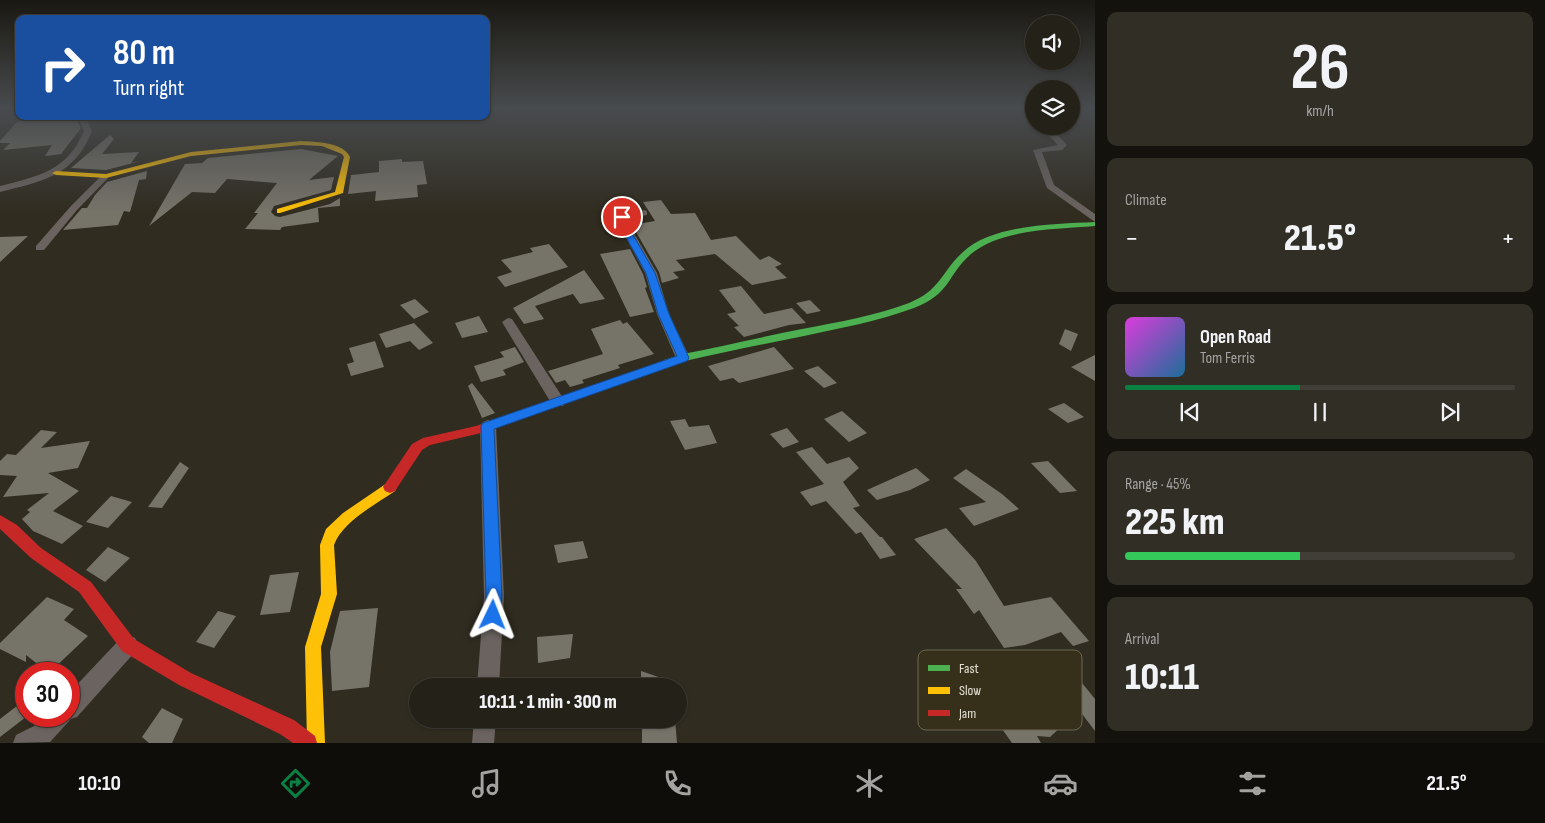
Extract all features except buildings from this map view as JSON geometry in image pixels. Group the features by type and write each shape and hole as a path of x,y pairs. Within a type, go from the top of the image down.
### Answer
{"street":[{"path":"0,190 56,173 66,167 85,143"},
{"path":"56,173 106,176 192,154 302,143"},
{"path":"280,211 326,199 338,193 347,157 345,153 334,147 313,143"},
{"path":"1061,143 1063,145 1059,148 1038,149 1050,186 1095,219"},
{"path":"40,248 74,208 106,176"},
{"path":"644,213 622,217 622,221 651,273 664,314 683,358"},
{"path":"316,743 313,647 329,594 326,559 327,545 331,534 362,505 390,488 417,447 427,441 488,426 683,358 871,318 908,306 934,293 944,284 968,253 978,245 1025,230 1053,226 1095,224"},
{"path":"508,322 558,402"},
{"path":"488,426 494,597 489,678"},
{"path":"0,522 12,528 36,553 85,587 128,645 186,679 287,727 308,743"},
{"path":"80,697 128,645"},
{"path":"24,743 42,734 49,727"},
{"path":"483,743 484,728"}],"traffic: fast":[{"path":"668,363 683,358 821,329 899,310 931,296 967,253 978,245 1028,230 1095,224"}],"traffic: slow":[{"path":"56,173 106,176 191,154 301,143 323,144 345,153 347,157 339,193 280,211"},
{"path":"316,743 313,647 329,594 327,545 331,534 348,517 390,487"}],"traffic: jam":[{"path":"390,487 417,447 427,441 477,430 668,363"},
{"path":"0,521 12,529 36,553 85,587 128,645 185,679 287,727 308,743"}],"route":[{"path":"493,615 488,426 683,358 664,314 651,273 625,228 622,217"}]}
